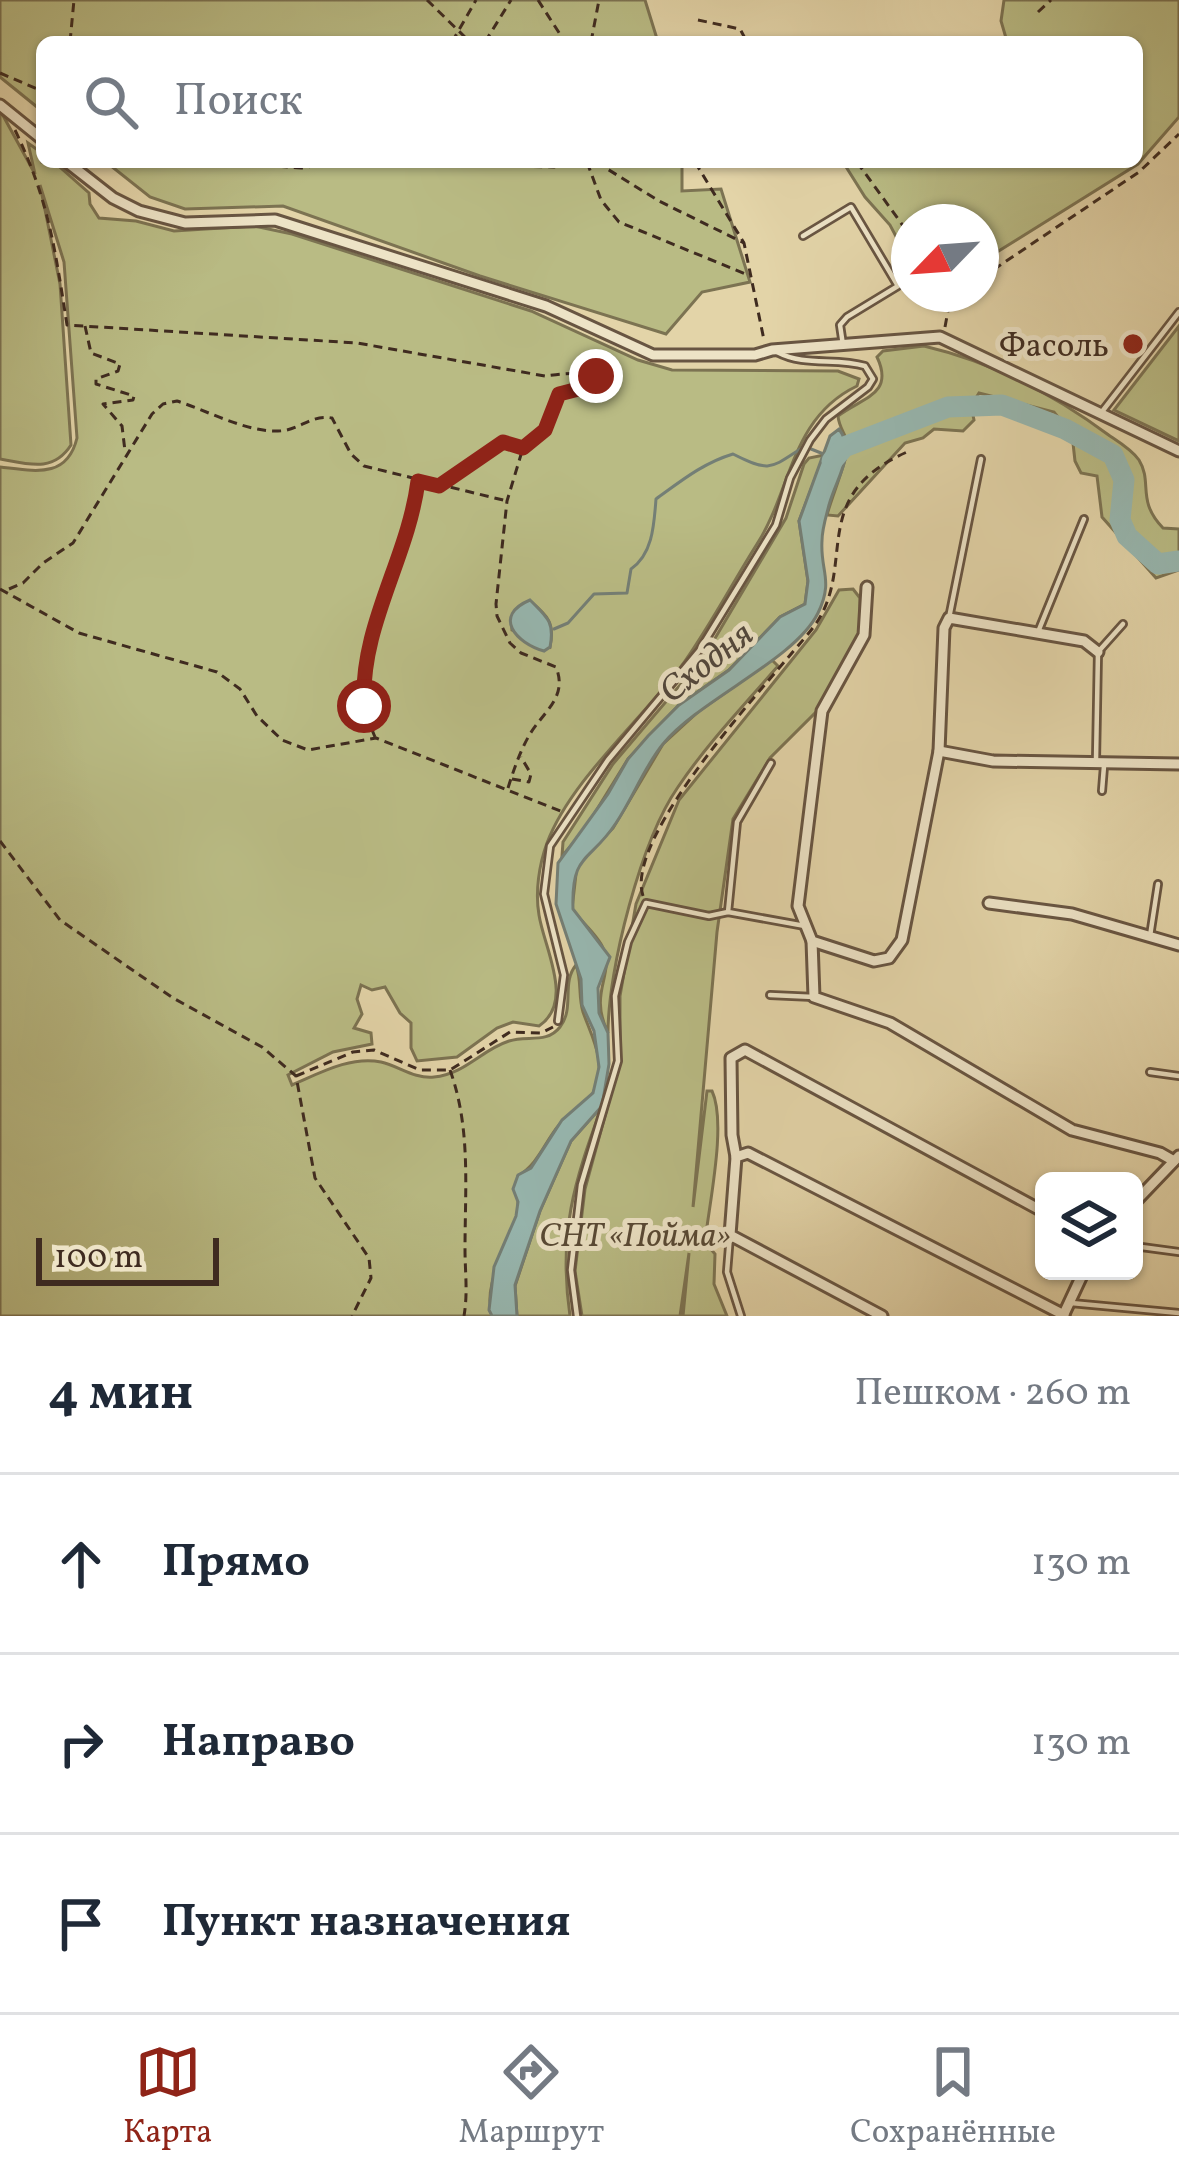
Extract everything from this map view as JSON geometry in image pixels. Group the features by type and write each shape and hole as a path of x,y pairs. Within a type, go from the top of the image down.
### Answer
{"street":[{"path":"0,105 36,134"},
{"path":"75,168 112,198 139,211 185,223 275,220 547,306 653,355 770,352 940,337 1179,451"},
{"path":"867,587 864,635 822,710 798,905 812,941 814,997 890,1023 1072,1130 1177,1160 1143,1194"},
{"path":"812,941 874,961 889,958 902,940 939,751 944,628 949,619 1084,641 1097,652"},
{"path":"939,751 993,761 1179,764"},
{"path":"989,903 1072,914 1179,945"},
{"path":"882,1316 730,1235 736,1157 731,1135 731,1058 745,1050 1035,1207"},
{"path":"736,1157 748,1153 1063,1316 1080,1280"}],"lane":[{"path":"803,236 851,207 898,286 847,316 841,325 843,345"},
{"path":"1101,412 1179,312"},
{"path":"558,1021 564,975 544,894 550,846 608,760 699,651 776,525 790,478 810,440 826,419 873,379 865,366 790,359 770,352"},
{"path":"949,619 981,459"},
{"path":"1038,632 1084,519"},
{"path":"1102,791 1097,652 1123,624"},
{"path":"728,911 737,822 771,763"},
{"path":"1150,936 1158,884"},
{"path":"577,1316 571,1270 581,1185 618,1061 615,996 628,942 646,903 709,916 728,911 805,926"},
{"path":"770,995 814,997"},
{"path":"1150,1072 1179,1076"},
{"path":"730,1235 727,1272 741,1316"},
{"path":"1143,1247 1179,1252"},
{"path":"1070,1303 1179,1313"}],"path":[{"path":"73,36 74,0"},
{"path":"427,0 463,36"},
{"path":"456,36 476,0"},
{"path":"489,36 512,0"},
{"path":"538,0 561,36"},
{"path":"593,36 599,0"},
{"path":"1038,12 1051,0"},
{"path":"698,20 740,29 744,36"},
{"path":"0,73 36,88"},
{"path":"14,116 15,131 35,170 51,220 67,325 357,343 545,376 596,376 600,381 559,394 545,430 523,448 507,501 497,616 510,643 521,653 556,667 561,685 519,754 507,790"},
{"path":"1143,167 1179,134"},
{"path":"589,168 601,200 620,222 751,276"},
{"path":"606,168 744,243"},
{"path":"699,168 744,243 756,314 770,352"},
{"path":"861,168 891,209"},
{"path":"999,266 1142,168"},
{"path":"940,337 948,312"},
{"path":"85,326 92,353 119,364 118,370 96,384 134,396 133,400 103,404 122,426 125,453"},
{"path":"7,590 73,543 152,414 163,404 177,401 273,432 292,430 320,416 332,418 351,454 364,466 507,501"},
{"path":"439,486 503,442 523,448"},
{"path":"646,903 640,887 680,789 817,622 834,584 838,524 850,497 892,458 907,452"},
{"path":"376,738 364,706 366,661 375,618 414,514 418,481"},
{"path":"0,589 79,633 217,672 240,689 257,716 282,740 308,750 376,738 570,815"},
{"path":"511,779 529,782 531,774 519,754"},
{"path":"0,841 60,920 172,998 262,1047 296,1076 315,1178 369,1258 371,1278 352,1316"},
{"path":"296,1076 353,1052 374,1050 420,1070 450,1070 510,1032 541,1033 558,1021"},
{"path":"450,1070 465,1131 469,1290 464,1316"}],"green space":[{"path":"0,0 645,0 656,36 36,36 36,106 0,77"},
{"path":"1004,0 1179,0 1179,117 1143,158 1143,36 1005,36 1001,21"},
{"path":"0,110 35,174 28,143 36,149 36,168 61,168 89,193 99,218 174,231 254,226 292,234 531,311 638,360 672,370 838,371 859,379 857,386 818,417 805,436 769,523 685,661 591,772 558,819 544,851 538,888 539,915 556,989 550,1016 539,1026 513,1022 497,1028 457,1057 417,1061 411,1048 411,1023 385,987 372,990 361,985 357,999 362,1014 354,1028 371,1033 372,1044 333,1052 288,1075 292,1085 335,1067 369,1061 434,1077 455,1071 509,1041 549,1036 564,1020 569,980 576,965 582,1006 597,1051 597,1082 590,1098 563,1121 518,1176 517,1214 494,1277 492,1316 0,1316 0,467 37,470 57,466 66,460 77,438 64,262 40,185 60,284 71,445 56,460 30,464 0,459","holes":["530,601 551,626 550,647 512,630 517,608"]},
{"path":"114,168 682,168 682,191 721,189 750,282 702,292 666,334 480,276 283,206 185,209 150,197"},
{"path":"847,168 1132,168 999,251 999,204 891,204 890,225"},
{"path":"1179,326 1179,441 1114,410"},
{"path":"924,346 1022,381 1129,450 1143,468 1155,518 1163,528 1179,529 1179,570 1156,578 1102,517 1097,476 1081,473 1072,434 1054,412 979,393 971,406 974,420 963,431 934,429 905,443 838,516 827,515 848,449 838,416 879,388 877,357 883,351"},
{"path":"824,455 799,521 808,581 805,604 780,617 729,670 679,705 628,759 583,832 562,856 563,842 613,764 704,657 786,518 804,464"},
{"name":"СНТ «Пойма»","path":"853,589 860,598 860,632 819,709 770,758 733,819 717,932 693,1207 707,1091 712,1091 718,1123 705,1242 715,1254 714,1284 727,1316 683,1316 689,1253 680,1316 582,1316 575,1271 585,1189 620,1061 620,996 636,904 679,800 816,630 839,590"},
{"path":"772,660 778,666 689,771 651,839 620,941 608,1033 600,1006 606,958 597,938 572,909 577,865 613,828 663,744 699,711"},
{"path":"602,1106 567,1233 570,1316 517,1316 515,1286 540,1211 571,1141"}],"water":[{"path":"839,429 846,456 823,528 826,584 818,613 789,647 679,727 663,744 616,823 575,877 573,909 610,957 598,988 599,1013 608,1033 602,1106 571,1141 540,1211 515,1285 517,1316 492,1316 494,1267 516,1216 513,1189 518,1175 531,1168 562,1120 593,1093 599,1067 594,1031 582,1005 581,979 556,904 558,863 648,736 679,705 729,670 780,617 805,604 808,581 799,521 830,436"},
{"path":"530,600 550,626 550,647 544,651 517,636 510,621 519,606"}],"waterway":[{"name":"Сходня","path":"832,461 844,447 948,407 1002,405 1065,429 1113,455 1124,480 1120,520 1127,536 1158,564 1179,561"},
{"path":"554,629 568,623 594,594 627,593 631,569 651,538 656,499 693,473 733,454 770,466 802,448"},
{"path":"811,449 826,455"}],"place":[{"name":"Фасоль","path":"1133,344"}],"route":[{"path":"364,706 375,618 414,514 418,481 439,486 503,442 523,448 545,430 559,394 598,384 596,376"}]}
